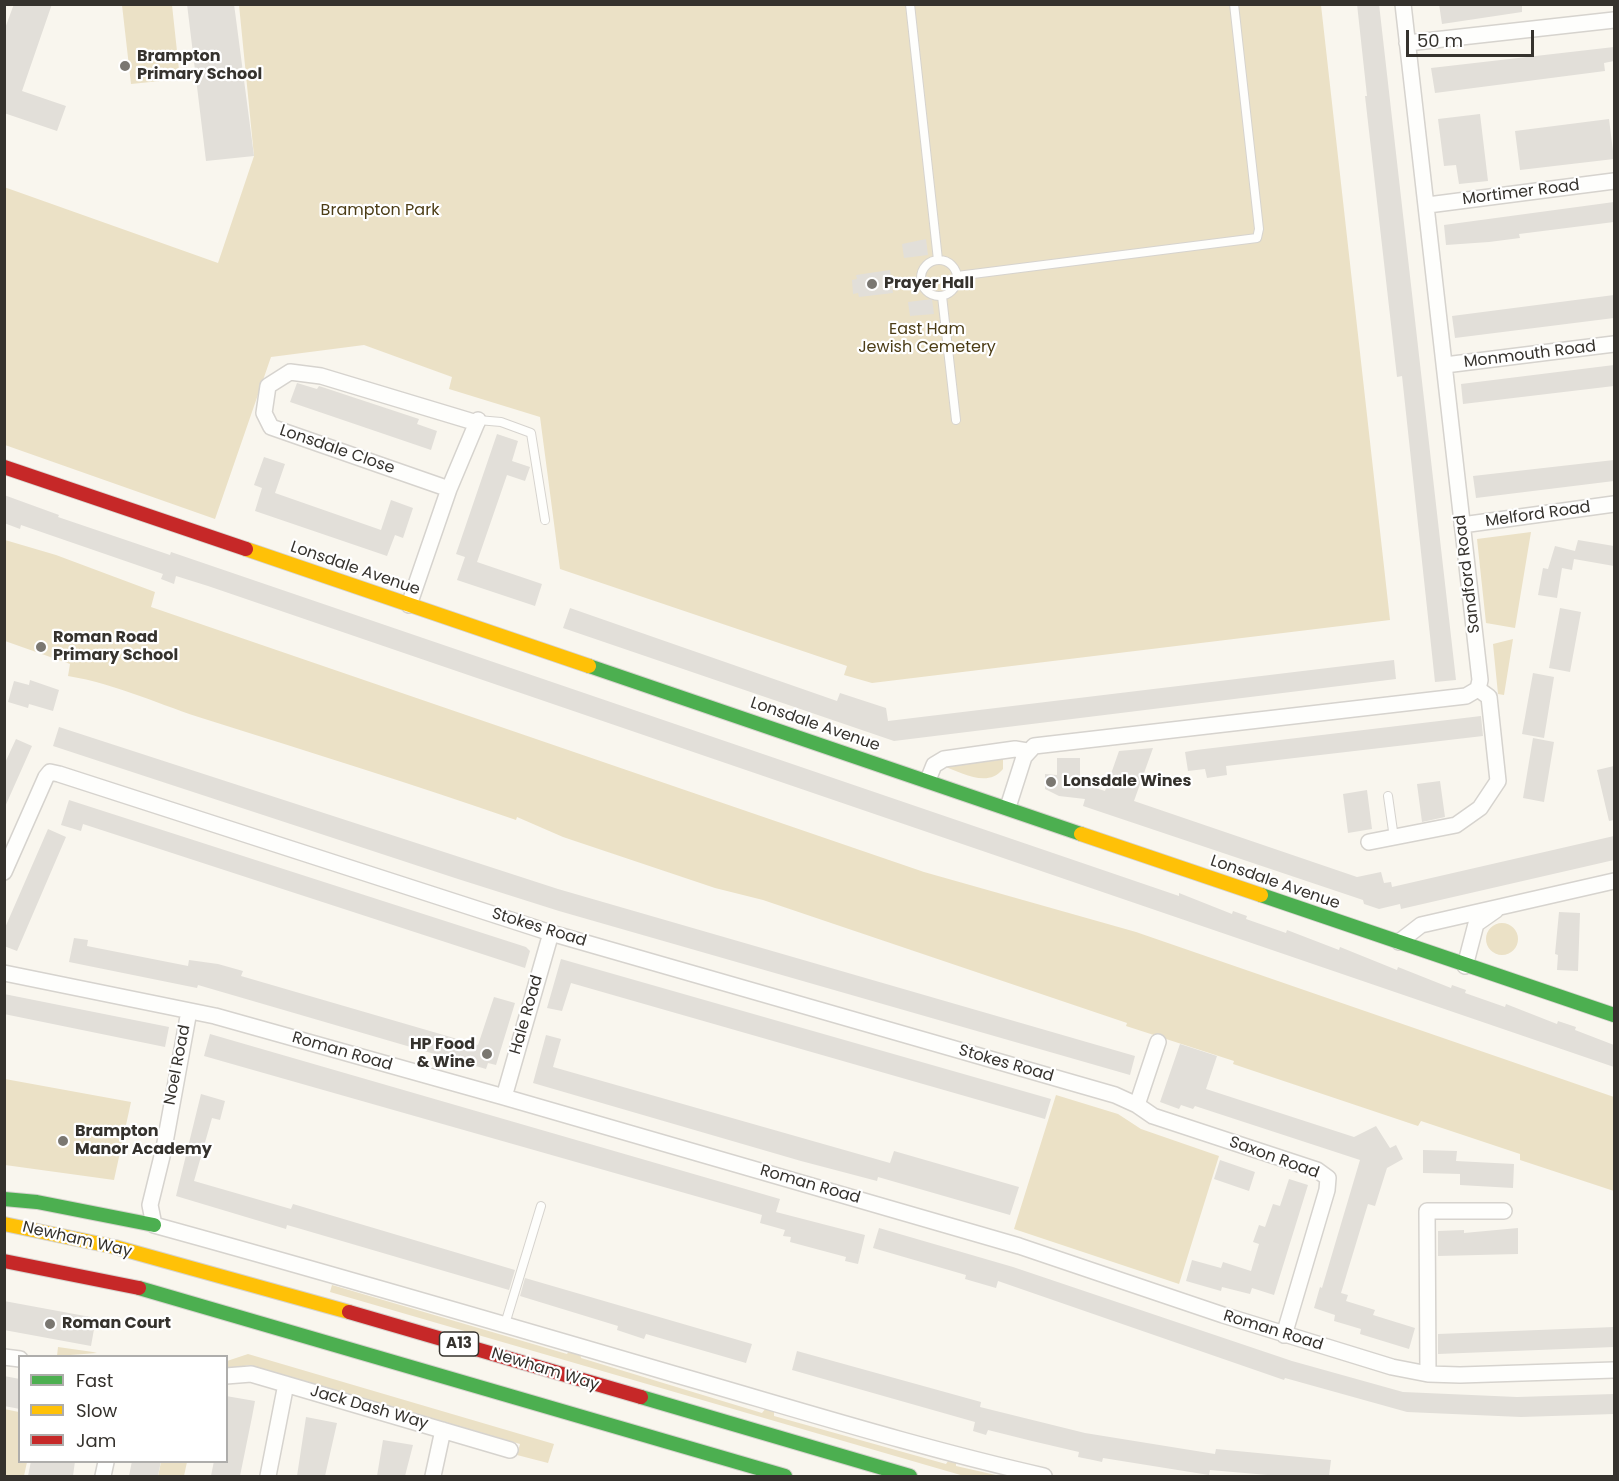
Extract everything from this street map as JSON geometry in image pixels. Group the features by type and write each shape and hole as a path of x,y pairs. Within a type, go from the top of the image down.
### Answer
{"main road":[{"name":"Lonsdale Avenue","path":"4,467 1614,1015"},
{"path":"4,1199 37,1202 154,1225"},
{"name":"Newham Way","path":"4,1224 115,1247 305,1299 910,1476"},
{"name":"Newham Way","path":"4,1261 120,1283 785,1476"}],"street":[{"name":"Sandford Road","path":"1403,4 1428,205 1480,680 1478,689"},
{"path":"1407,43 1614,21"},
{"name":"Mortimer Road","path":"1428,205 1614,181"},
{"name":"Monmouth Road","path":"1445,365 1614,344"},
{"name":"Lonsdale Close","path":"449,489 271,427 264,413 268,386 290,372 321,376 478,421"},
{"path":"409,605 449,489 478,421"},
{"name":"Melford Road","path":"1462,525 1614,504"},
{"path":"1008,807 1027,751 1034,746 1466,696 1478,689 1489,697 1497,781 1480,808 1456,825 1413,831 1394,838 1369,842"},
{"path":"928,780 934,765 944,759 1015,749 1027,751"},
{"name":"Stokes Road","path":"4,872 50,772 551,933 1103,1091 1137,1105"},
{"path":"1399,942 1422,926 1471,912 1498,908 1614,881"},
{"path":"1465,966 1476,924 1498,908"},
{"name":"Hale Road","path":"504,1097 551,933"},
{"name":"Roman Road","path":"4,973 189,1011 504,1097 1020,1246 1284,1335 1392,1366 1428,1374 1460,1376 1614,1370"},
{"name":"Noel Road","path":"154,1225 150,1206 159,1171 164,1134 189,1011"},
{"path":"1137,1105 1158,1042"},
{"name":"Saxon Road","path":"1137,1105 1153,1116 1317,1170 1328,1178 1327,1190 1284,1335"},
{"path":"1428,1374 1427,1211 1504,1211"},
{"name":"Newham Way","path":"154,1225 505,1324 771,1404 954,1455 1044,1476"},
{"name":"Jack Dash Way","path":"228,1376 251,1374 510,1450"},
{"path":"268,1476 286,1384"},
{"path":"433,1476 442,1430"}],"lane":[{"path":"909,4 938,260"},
{"path":"957,276 1257,238 1259,229 1234,4"},
{"path":"938,260 953,266 957,276 955,288 942,296 927,292 920,282 922,270 932,261 938,260"},
{"path":"942,296 956,420"},
{"path":"478,421 501,422 531,433 545,520"},
{"path":"1388,796 1394,838"},
{"path":"505,1324 542,1206"}],"green space":[{"path":"122,5 172,5 180,79 131,84"},
{"name":"East Ham Jewish Cemetery","path":"239,5 1321,5 1390,620 872,683 844,675 847,666 560,569 540,417 449,389 452,377 364,345 271,357 215,519 5,445 4,187 218,263 254,156"},
{"path":"1531,532 1515,628 1486,623 1477,539"},
{"path":"5,540 56,555 155,592 151,607 924,872 1136,932 1614,1097 1614,1191 1520,1160 1520,1154 1421,1121 1418,1126 1233,1064 1234,1061 1126,1026 1127,1023 763,900 715,888 563,837 517,817 516,820 122,690 68,676 70,664 5,641"},
{"path":"1513,639 1504,695 1498,694 1493,644"},
{"path":"1003,756 1003,769 990,778 966,775 943,766"},
{"path":"1502,923 1513,928 1518,939 1513,950 1502,955 1491,950 1486,939 1491,928"},
{"name":"Brampton Manor Academy","path":"5,1079 131,1102 114,1180 5,1165"},
{"path":"1056,1095 1118,1114 1141,1129 1219,1156 1179,1284 1014,1229"},
{"path":"332,1285 567,1354 571,1348 580,1351 581,1358 762,1413 766,1408 774,1410 774,1416 946,1464 950,1458 956,1460 956,1466 1000,1476 964,1476 330,1292"},
{"path":"58,1347 97,1353 70,1355 57,1355"},
{"path":"248,1354 554,1444 548,1463 517,1455 520,1444 250,1365 228,1369 228,1361"},
{"path":"4,1409 18,1412 18,1463 27,1463 24,1476 5,1476"},
{"path":"161,1463 187,1463 184,1476 158,1476"}],"building":[{"path":"14,4 52,4 22,91 66,106 57,131 4,113 4,31"},
{"path":"187,4 234,4 254,156 206,161"},
{"path":"1357,4 1379,4 1456,680 1435,682 1402,376 1397,377 1365,96 1367,96"},
{"path":"1439,4 1522,4 1522,12 1442,24"},
{"path":"1614,47 1614,61 1604,63 1605,71 1435,93 1431,68"},
{"path":"1480,114 1488,181 1459,184 1456,165 1444,166 1438,119"},
{"path":"1609,119 1614,159 1520,170 1515,131"},
{"path":"1614,202 1614,222 1519,234 1520,238 1446,245 1444,225"},
{"path":"926,239 928,255 904,258 902,244"},
{"name":"Prayer Hall","path":"890,270 893,293 859,297 858,293 853,294 852,280 857,279 856,275"},
{"path":"1614,295 1614,318 1455,338 1452,316"},
{"path":"932,299 934,314 910,316 908,302"},
{"path":"1614,365 1614,386 1463,404 1461,384"},
{"path":"297,383 317,389 319,386 419,419 417,424 437,431 431,450 290,402"},
{"path":"497,434 518,441 512,461 530,467 525,481 507,475 477,562 542,584 535,606 457,580 465,557 456,554"},
{"path":"264,457 285,464 275,493 381,530 391,500 413,508 403,538 395,535 387,556 255,511 262,488 254,485"},
{"path":"1614,460 1614,481 1476,498 1473,476"},
{"path":"4,495 59,515 58,517 170,555 171,552 1179,896 1179,893 1232,914 1233,911 1247,916 1246,919 1286,933 1287,930 1339,950 1340,947 1397,970 1398,967 1451,988 1452,985 1466,990 1465,993 1505,1007 1506,1004 1557,1024 1558,1021 1576,1027 1575,1030 1614,1045 1614,1067 208,586 176,576 174,584 161,579 163,574 21,525 20,529 4,523"},
{"path":"1578,540 1614,546 1614,566 1574,559 1572,570 1562,568 1557,598 1538,595 1543,568 1548,569 1555,546 1575,551"},
{"path":"570,608 837,701 840,693 886,708 888,721 1394,660 1396,679 894,741 563,628"},
{"path":"1560,608 1581,612 1570,672 1549,668"},
{"path":"1533,673 1554,677 1544,738 1522,734"},
{"path":"30,680 59,690 53,711 29,704 28,708 8,702 14,681 29,685"},
{"path":"1481,716 1483,736 1226,766 1227,775 1207,778 1205,769 1188,771 1185,752 1196,750"},
{"path":"59,727 558,889 1135,1056 1130,1075 559,911 458,879 53,746"},
{"path":"1533,738 1554,742 1544,802 1523,798"},
{"path":"16,739 32,746 4,809 4,765"},
{"path":"1153,748 1134,801 1357,877 1381,872 1384,883 1391,882 1392,887 1614,836 1614,860 1401,909 1400,904 1379,909 1364,904 1363,900 1083,806 1085,799 1059,796 1045,789 1045,774 1057,775 1057,758 1080,758 1080,783 1105,791 1119,751"},
{"path":"1614,766 1614,820 1609,821 1597,770"},
{"path":"1440,781 1445,817 1422,822 1417,784"},
{"path":"1367,790 1372,829 1348,833 1343,794"},
{"path":"69,800 526,947 530,951 525,968 83,824 81,831 61,825"},
{"path":"48,829 66,837 17,951 4,946 4,930"},
{"path":"1559,912 1580,913 1578,971 1557,970 1558,955 1555,954"},
{"path":"74,938 88,940 87,946 188,966 189,960 218,964 243,971 241,976 478,1045 494,997 515,1003 496,1065 488,1063 486,1069 198,985 197,988 69,962"},
{"path":"561,959 1051,1099 1045,1119 571,983 562,1011 547,1008"},
{"path":"4,994 169,1027 165,1047 4,1014"},
{"path":"210,1034 780,1199 776,1212 865,1235 858,1264 845,1261 846,1257 790,1242 791,1237 783,1236 785,1230 760,1223 762,1215 204,1056"},
{"path":"546,1035 561,1039 553,1067 890,1163 894,1151 1019,1187 1010,1215 878,1177 877,1181 801,1161 533,1083"},
{"path":"1180,1044 1217,1056 1206,1089 1354,1137 1376,1126 1390,1148 1396,1145 1403,1159 1387,1168 1375,1206 1368,1204 1341,1293 1348,1295 1346,1301 1375,1310 1373,1315 1415,1328 1409,1349 1360,1334 1361,1329 1334,1321 1335,1315 1314,1308 1360,1160 1195,1106 1193,1109 1181,1105 1179,1109 1160,1102"},
{"path":"201,1094 225,1101 220,1120 212,1118 194,1181 291,1209 293,1204 515,1270 509,1290 287,1225 286,1229 176,1196"},
{"path":"1423,1150 1457,1151 1456,1161 1514,1164 1513,1188 1460,1185 1460,1174 1423,1173"},
{"path":"1220,1160 1255,1172 1249,1191 1214,1179"},
{"path":"1289,1179 1308,1185 1274,1295 1252,1288 1250,1294 1222,1287 1221,1291 1186,1281 1192,1260 1221,1268 1223,1262 1251,1271 1259,1244 1253,1242 1259,1225 1265,1227 1273,1204 1280,1206"},
{"path":"879,1228 1013,1267 1292,1361 1403,1392 1517,1397 1614,1394 1614,1414 1521,1417 1407,1412 1285,1378 1284,1380 998,1281 996,1288 965,1279 966,1275 873,1248"},
{"path":"1518,1228 1518,1254 1438,1256 1438,1231 1464,1230 1464,1233"},
{"path":"525,1278 752,1344 746,1363 646,1334 644,1339 617,1330 618,1326 520,1296"},
{"name":"Roman Court","path":"4,1301 96,1318 91,1346 4,1330"},
{"path":"1614,1327 1614,1347 1438,1354 1438,1334"},
{"path":"797,1351 981,1402 980,1407 1085,1433 1215,1454 1216,1449 1331,1460 1329,1476 1279,1476 1210,1470 1209,1475 1103,1458 1102,1462 1078,1457 1079,1452 988,1430 986,1435 973,1431 975,1422 792,1370"},
{"path":"4,1376 18,1379 18,1409 4,1406"},
{"path":"228,1396 255,1401 240,1476 211,1476 214,1463 228,1463"},
{"path":"306,1417 337,1423 325,1476 297,1476"},
{"path":"383,1440 413,1445 405,1476 377,1476"},
{"path":"31,1463 75,1463 73,1476 28,1476"},
{"path":"132,1463 161,1463 158,1476 129,1476"}],"traffic: fast":[{"path":"589,666 1081,834"},
{"path":"1261,895 1614,1015"},
{"path":"4,1199 37,1202 154,1225"},
{"path":"139,1288 785,1476"},
{"path":"641,1397 910,1476"}],"traffic: slow":[{"path":"246,549 589,666"},
{"path":"1081,834 1261,895"},
{"path":"4,1224 115,1247 349,1312"}],"traffic: jam":[{"path":"4,467 246,549"},
{"path":"4,1261 139,1288"},
{"path":"349,1312 641,1397"}],"place":[{"name":"Brampton Primary School","path":"125,66"},
{"name":"Prayer Hall","path":"872,284"},
{"name":"Roman Road Primary School","path":"41,647"},
{"name":"Lonsdale Wines","path":"1051,782"},
{"name":"HP Food & Wine","path":"487,1054"},
{"name":"Brampton Manor Academy","path":"63,1141"},
{"name":"Roman Court","path":"50,1324"}],"park label":[{"name":"Brampton Park","path":"380,211"}]}
